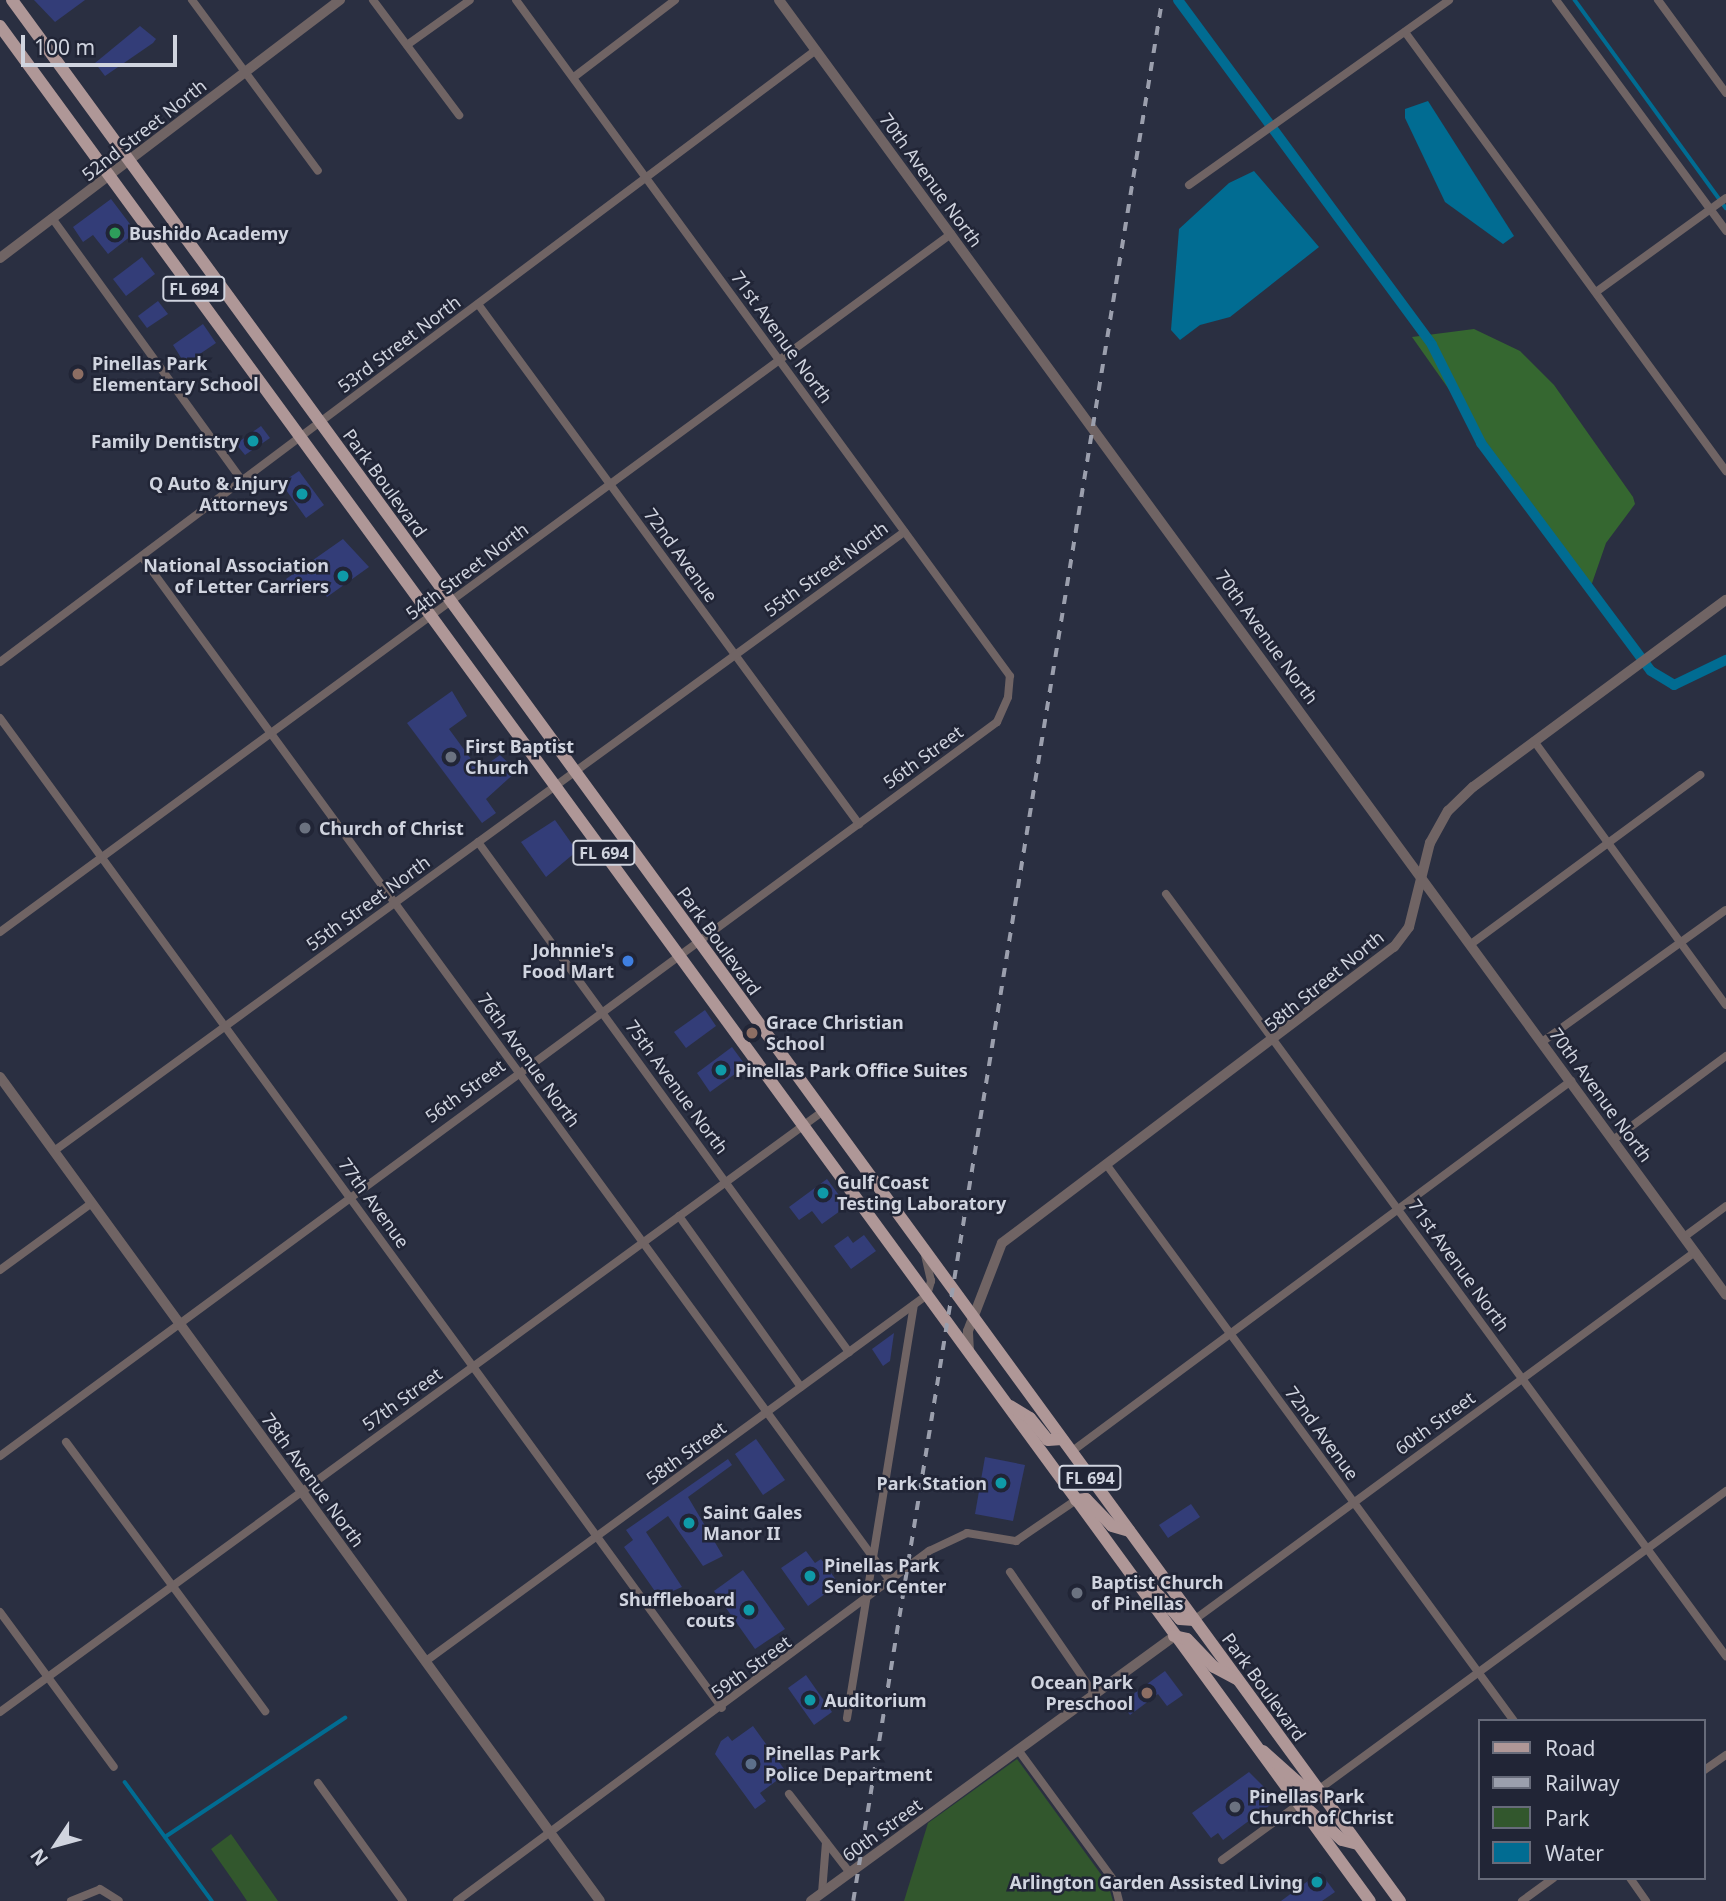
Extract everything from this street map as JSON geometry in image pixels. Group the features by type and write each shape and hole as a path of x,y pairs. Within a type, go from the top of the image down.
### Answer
{"main road":[{"name":"Park Boulevard","path":"12,0 1400,1901"},
{"name":"FL 694","path":"0,26 1370,1901"},
{"path":"1006,1404 1030,1418 1048,1440 1062,1439"},
{"path":"1076,1500 1086,1499 1112,1526 1129,1531"},
{"path":"1136,1582 1153,1589 1180,1619 1194,1620"},
{"path":"1174,1636 1187,1639 1214,1667 1238,1679"},
{"path":"1258,1749 1280,1761 1301,1785 1318,1790"},
{"path":"1299,1804 1318,1814 1342,1840 1358,1844"}],"street":[{"path":"192,0 318,171"},
{"name":"52nd Street North","path":"0,258 112,176 340,0"},
{"path":"373,0 459,115"},
{"path":"407,45 470,0"},
{"name":"71st Avenue North","path":"516,0 1010,676 1008,697"},
{"path":"574,77 675,0"},
{"name":"70th Avenue North","path":"779,0 1726,1295"},
{"path":"1189,185 1449,0"},
{"path":"1556,0 1714,208 1726,231"},
{"path":"1658,0 1726,93"},
{"path":"1405,32 1726,471"},
{"name":"53rd Street North","path":"0,662 302,439 816,50"},
{"path":"1595,292 1726,198"},
{"path":"52,218 243,482"},
{"name":"54th Street North","path":"0,932 951,234"},
{"name":"72nd Avenue","path":"478,304 859,824"},
{"name":"55th Street North","path":"54,1151 904,532"},
{"name":"76th Avenue North","path":"142,556 891,1582"},
{"name":"58th Street North","path":"969,1353 973,1317 1002,1243 1275,1040 1394,947 1409,927 1430,843 1443,817 1534,741 1726,600"},
{"name":"56th Street","path":"0,1456 349,1196 680,957 997,722 1008,697"},
{"name":"77th Avenue","path":"0,718 722,1708"},
{"path":"1534,741 1726,1005"},
{"path":"1471,944 1700,775"},
{"name":"75th Avenue North","path":"478,842 849,1352"},
{"name":"71st Avenue North","path":"1166,894 1726,1656"},
{"path":"1542,1042 1726,910"},
{"path":"1613,1140 1726,1056"},
{"name":"78th Avenue North","path":"0,1077 600,1901"},
{"path":"1071,1452 1571,1081"},
{"name":"57th Street","path":"0,1712 822,1112"},
{"name":"72nd Avenue","path":"1106,1164 1512,1719"},
{"path":"0,1270 92,1203"},
{"path":"1684,1237 1726,1206"},
{"path":"679,1216 802,1387"},
{"path":"924,1252 931,1281 928,1295"},
{"name":"60th Street","path":"1194,1620 1695,1252"},
{"name":"58th Street","path":"426,1661 928,1295"},
{"path":"847,1718 875,1560 914,1306"},
{"path":"66,1442 265,1711"},
{"path":"1318,1790 1726,1491"},
{"name":"59th Street","path":"457,1901 951,1538 967,1533 1016,1541 1076,1500"},
{"path":"1010,1572 1096,1695"},
{"path":"0,1612 114,1768"},
{"name":"60th Street","path":"811,1901 1174,1636"},
{"path":"1018,1751 1114,1881 1119,1901"},
{"path":"1705,1770 1726,1755"},
{"path":"318,1783 403,1901"},
{"path":"789,1794 850,1873"},
{"path":"1223,1860 1299,1804"},
{"path":"822,1893 826,1842"},
{"path":"1522,1901 1551,1880"},
{"path":"1631,1880 1646,1901"},
{"path":"71,1901 100,1889 118,1901"}],"green space":[{"path":"1474,329 1520,351 1554,385 1633,497 1635,504 1606,543 1590,589 1412,337"},
{"path":"1017,1759 1108,1884 1113,1901 904,1901 928,1823"},
{"path":"231,1834 278,1901 247,1901 211,1849"}],"water":[{"path":"1428,101 1514,236 1503,244 1445,202 1405,118 1405,109"},
{"path":"1254,171 1319,247 1230,317 1200,325 1180,340 1171,330 1179,229 1229,183"}],"building":[{"path":"34,0 85,0 55,22"},
{"path":"140,26 156,39 105,76 95,63"},
{"path":"111,199 136,232 108,254 93,235 83,242 73,227"},
{"path":"142,257 155,274 126,296 113,279"},
{"path":"158,301 168,314 147,328 138,316"},
{"path":"203,324 216,343 185,364 173,345"},
{"name":"Family Dentistry","path":"261,426 270,438 245,455 236,444"},
{"name":"Q Auto & Injury Attorneys","path":"299,471 324,505 306,518 281,483"},
{"path":"343,539 369,567 327,597 315,580 296,593 286,579"},
{"name":"First Baptist Church","path":"452,691 467,716 449,729 479,770 500,755 517,771 486,799 496,813 482,823 407,723"},
{"path":"555,820 577,851 546,877 521,842"},
{"path":"705,1010 716,1026 686,1048 674,1032"},
{"name":"Pinellas Park Office Suites","path":"732,1047 746,1066 710,1092 697,1073"},
{"name":"Gulf Coast Testing Laboratory","path":"827,1179 847,1206 822,1224 812,1211 799,1220 789,1207"},
{"path":"864,1235 876,1251 851,1269 834,1246 848,1236 853,1243"},
{"path":"894,1333 890,1361 883,1366 872,1349"},
{"path":"756,1439 785,1480 763,1495 735,1454"},
{"name":"Park Station","path":"985,1457 1025,1465 1013,1521 975,1514"},
{"name":"Saint Gales Manor II","path":"728,1459 732,1465 688,1497 723,1556 703,1566 668,1516 646,1532 682,1587 659,1597 624,1547 633,1540 626,1530"},
{"path":"1191,1504 1200,1517 1168,1538 1159,1525"},
{"name":"Pinellas Park Senior Center","path":"806,1551 815,1563 821,1559 839,1584 808,1606 781,1568"},
{"name":"Shuffleboard couts","path":"743,1570 785,1629 755,1649 714,1591"},
{"name":"Ocean Park Preschool","path":"1165,1671 1183,1695 1167,1706 1158,1694 1130,1715 1121,1703"},
{"name":"Auditorium","path":"806,1675 832,1712 814,1725 788,1688"},
{"name":"Pinellas Park Police Department","path":"753,1726 787,1773 760,1793 766,1801 755,1809 715,1754 721,1741 728,1736 732,1741"},
{"name":"Pinellas Park Church of Christ","path":"1249,1772 1277,1800 1223,1840 1218,1833 1211,1838 1192,1813"},
{"name":"Arlington Garden Assisted Living","path":"1320,1872 1335,1892 1322,1901 1281,1901"}],"waterway":[{"path":"1178,0 1432,345 1481,443 1651,671 1674,685 1726,660"},
{"path":"1575,0 1726,208"},
{"path":"165,1837 345,1718"},
{"path":"125,1782 212,1901"}],"railway":[{"path":"853,1901 1162,0"}],"place":[{"name":"Bushido Academy","path":"115,233"},
{"name":"Pinellas Park Elementary School","path":"78,374"},
{"name":"Family Dentistry","path":"253,441"},
{"name":"Q Auto & Injury Attorneys","path":"302,494"},
{"name":"National Association of Letter Carriers","path":"343,576"},
{"name":"First Baptist Church","path":"451,757"},
{"name":"Church of Christ","path":"305,828"},
{"name":"Johnnie's Food Mart","path":"628,961"},
{"name":"Grace Christian School","path":"752,1033"},
{"name":"Pinellas Park Office Suites","path":"721,1070"},
{"name":"Gulf Coast Testing Laboratory","path":"823,1193"},
{"name":"Park Station","path":"1001,1483"},
{"name":"Saint Gales Manor II","path":"689,1523"},
{"name":"Pinellas Park Senior Center","path":"810,1576"},
{"name":"Baptist Church of Pinellas","path":"1077,1593"},
{"name":"Shuffleboard couts","path":"749,1610"},
{"name":"Ocean Park Preschool","path":"1147,1693"},
{"name":"Auditorium","path":"810,1700"},
{"name":"Pinellas Park Police Department","path":"751,1764"},
{"name":"Pinellas Park Church of Christ","path":"1235,1807"},
{"name":"Arlington Garden Assisted Living","path":"1317,1882"}]}
